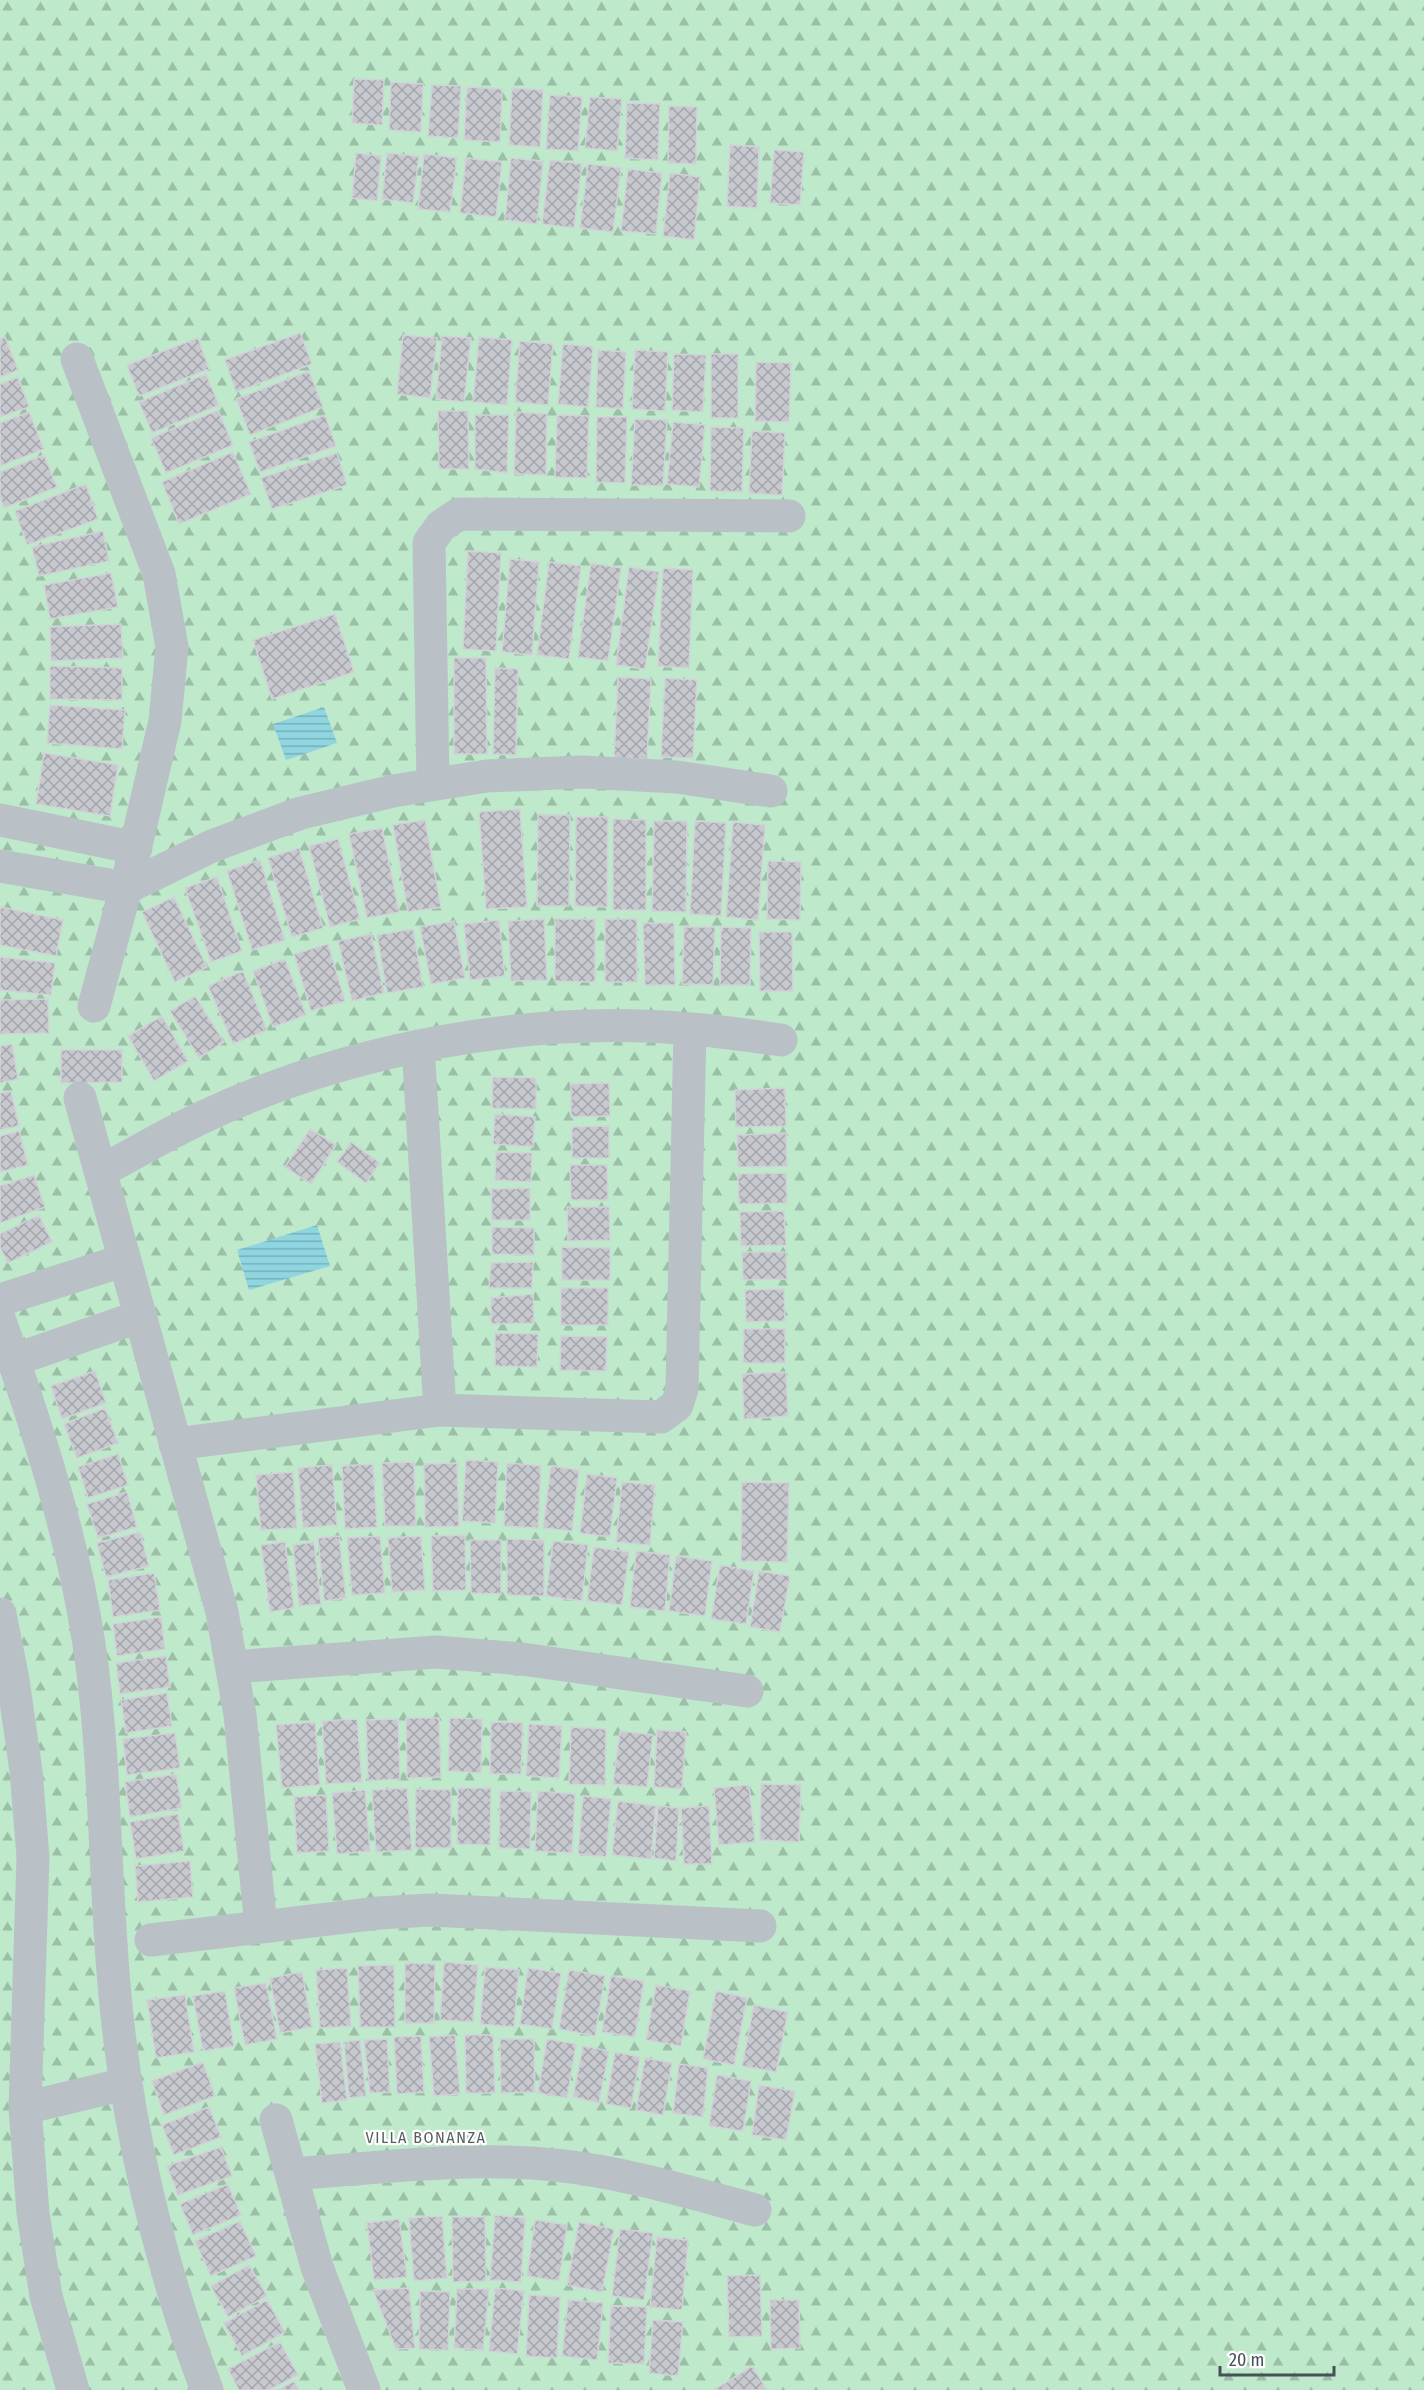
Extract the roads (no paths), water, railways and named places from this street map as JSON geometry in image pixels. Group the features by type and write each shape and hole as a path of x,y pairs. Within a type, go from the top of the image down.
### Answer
{"street":[{"path":"77,359 159,574 172,646 165,721 136,848 94,1006"},
{"path":"433,784 429,543 441,526 459,514 789,516"},
{"path":"0,867 126,888 212,846 301,813 393,790 487,776 582,772 677,777 771,791"},
{"path":"0,820 136,848"},
{"path":"101,1171 201,1118 307,1075 418,1046 507,1032 598,1026 690,1029 781,1040"},
{"path":"175,1444 440,1410 661,1417 677,1405 681,1389 690,1029"},
{"path":"418,1046 440,1410"},
{"path":"80,1098 222,1612 240,1715 261,1927"},
{"path":"0,1300 125,1260"},
{"path":"14,1360 141,1316"},
{"path":"0,1321 36,1424 68,1539 89,1644 102,1750 111,1953 125,2084 166,2268 186,2336 207,2390"},
{"path":"0,1614 13,1680 26,1771 33,1857 25,2108 33,2212 46,2296 73,2390"},
{"path":"232,1666 447,1653 522,1659 747,1691"},
{"path":"151,1940 379,1913 430,1910 760,1926"},
{"path":"25,2108 125,2084"},
{"path":"276,2120 317,2266 364,2390"},
{"path":"291,2174 479,2161 555,2165 631,2177 755,2210"}],"water":[{"path":"324,707 337,743 286,760 273,724"},
{"path":"317,1225 330,1266 249,1290 237,1250"}],"district":[{"name":"VILLA BONANZA","path":"426,2137"}]}
